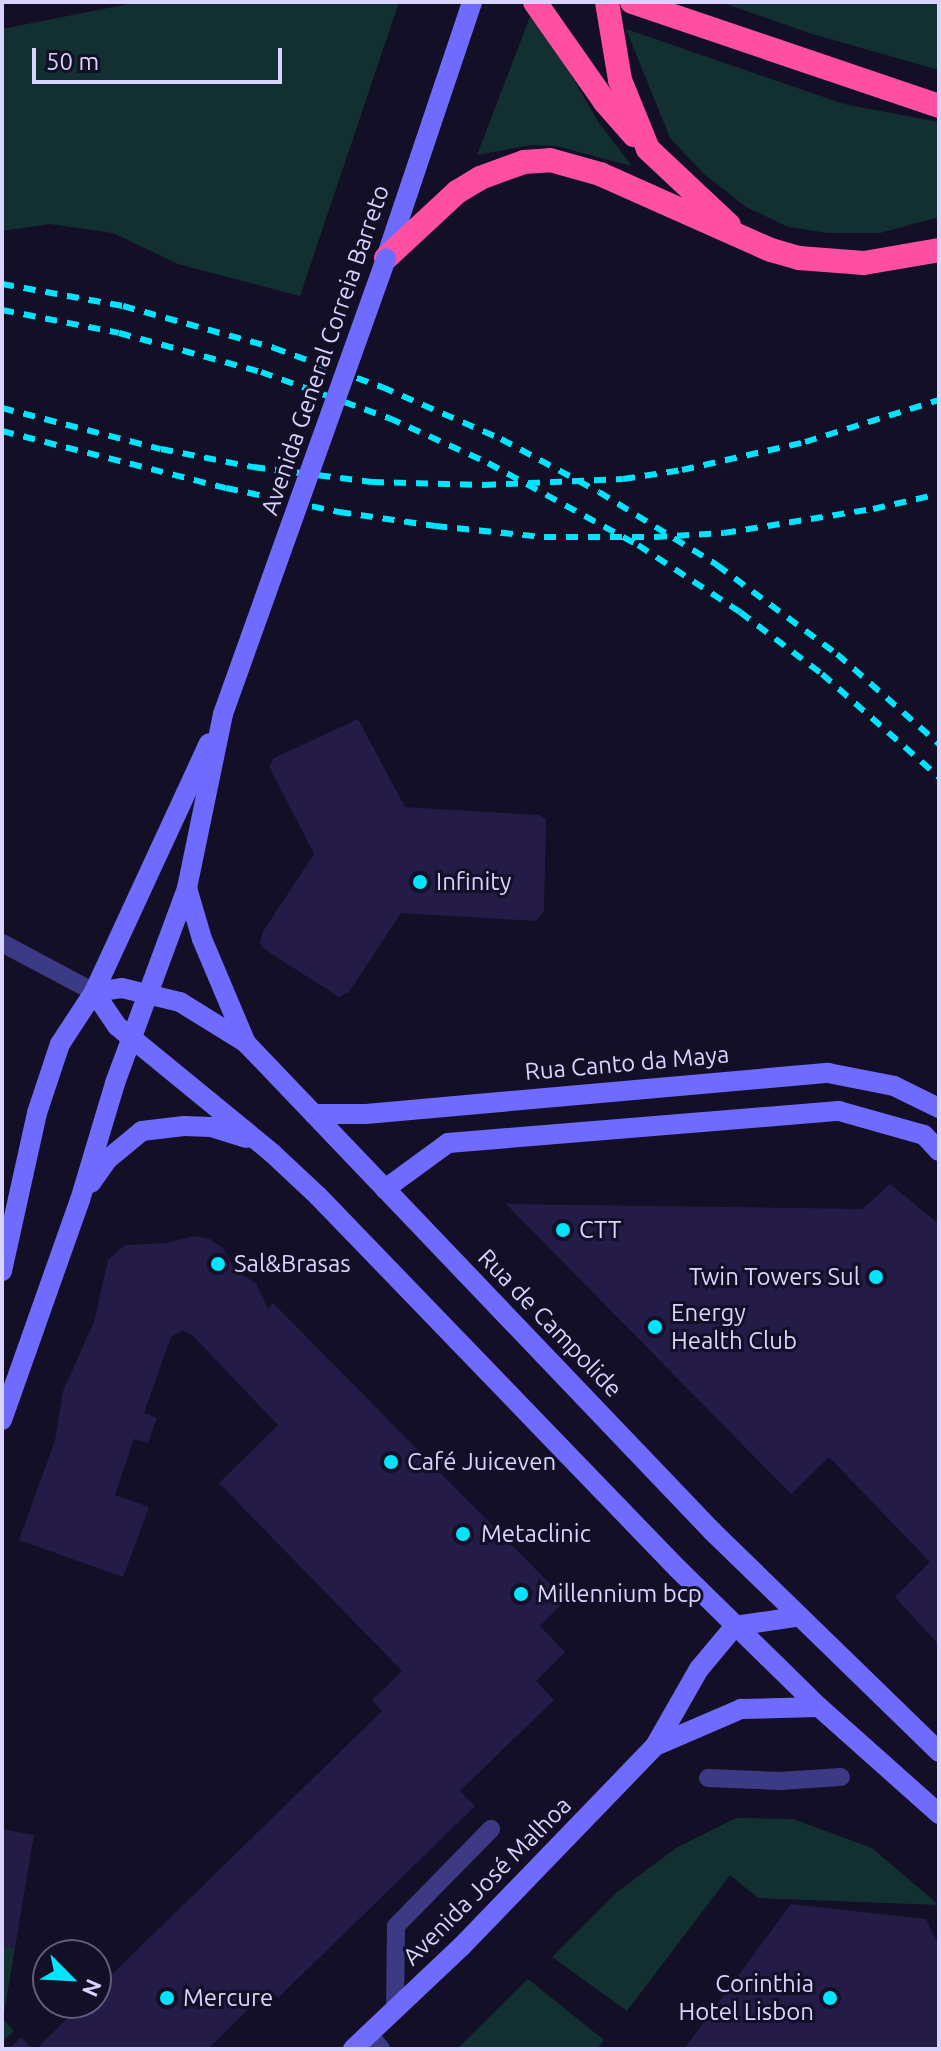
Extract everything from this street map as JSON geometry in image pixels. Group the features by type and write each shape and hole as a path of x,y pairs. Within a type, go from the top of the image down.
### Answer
{"highway":[{"path":"535,2 605,102 648,149 744,239"},
{"path":"607,2 620,80 648,149"},
{"path":"632,2 939,106"},
{"path":"386,258 457,192 501,168 550,160 600,174 744,239 785,254 827,262 864,263 939,250"}],"main road":[{"name":"Avenida General Correia Barreto","path":"94,992 223,714 386,258 472,2"},
{"name":"Avenida General Correia Barreto","path":"132,1039 187,888 223,714"},
{"path":"187,888 202,939 246,1043"},
{"name":"Rua de Campolide","path":"94,992 122,988 180,1002 246,1043 796,1617 939,1752"},
{"path":"2,1271 42,1099 60,1044 94,992 117,1026 272,1153 735,1626 819,1707 939,1814"},
{"path":"2,1420 80,1200 132,1039"},
{"name":"Rua Canto da Maya","path":"314,1114 366,1114 817,1073 894,1086 939,1108"},
{"path":"385,1189 448,1143 839,1111 924,1135 939,1151"},
{"path":"80,1200 108,1159 142,1131 184,1126 211,1127 233,1132 272,1153"},
{"path":"735,1626 796,1617"},
{"name":"Avenida José Malhoa","path":"367,2044 395,2008 461,1947 655,1746 699,1669 735,1626"},
{"name":"Avenida José Malhoa","path":"655,1746 741,1709 819,1707"}],"lane":[{"path":"2,943 94,992"},
{"path":"708,1778 780,1781 841,1777"},
{"path":"395,2008 396,1926 491,1829"}],"green space":[{"path":"138,2 399,2 300,296 178,264 113,233 50,224 2,231 2,29"},
{"path":"720,2 939,2 939,70 812,34"},
{"path":"533,9 599,123 632,166 556,146 532,145 477,155"},
{"path":"626,29 844,104 939,122 939,217 880,233 828,233 788,227 746,207 704,174 670,138"},
{"path":"736,1818 793,1819 872,1848 939,1905 758,1898 730,1875 627,2011 552,1957 617,1892 676,1848"},
{"path":"2,1946 15,1948 3,2019 14,2031 2,2042"},
{"path":"528,1979 604,2040 597,2049 457,2049"}],"building":[{"name":"Infinity","path":"358,719 405,807 539,815 546,819 544,911 536,921 401,913 349,992 339,997 264,949 260,943 262,933 314,854 269,766 274,758"},
{"path":"890,1184 939,1224 939,1645 895,1597 930,1562 829,1457 791,1494 506,1204 862,1209"},
{"path":"194,1236 210,1239 223,1248 236,1271 256,1283 268,1309 273,1303 566,1600 540,1626 565,1652 536,1681 554,1700 460,1791 475,1806 278,1998 269,1989 208,2049 36,2049 67,2019 112,2019 112,1974 382,1711 372,1700 402,1671 219,1483 278,1425 192,1335 183,1330 171,1337 144,1413 157,1418 148,1443 134,1439 115,1495 149,1507 123,1577 19,1540 55,1440 63,1391 94,1322 108,1260 125,1245 166,1243"},
{"path":"2,1829 34,1835 15,1948 2,1946"},
{"name":"Corinthia Hotel Lisbon","path":"791,1904 926,1919 939,1946 939,2049 684,2049"},
{"path":"21,2037 32,2049 9,2049"}],"railway":[{"path":"2,284 123,306 274,348 382,387 501,439 599,492 717,565 837,654 939,744"},
{"path":"2,310 119,333 261,372 389,418 488,463 638,545 740,612 822,674 939,777"},
{"path":"2,408 161,449 253,467 372,482 484,485 623,479 682,470 805,442 939,400"},
{"path":"2,431 226,488 339,512 544,537 655,537 724,533 873,509 939,494"}],"place":[{"name":"Infinity","path":"420,882"},
{"name":"CTT","path":"563,1230"},
{"name":"Sal&Brasas","path":"218,1264"},
{"name":"Twin Towers Sul","path":"876,1277"},
{"name":"Energy Health Club","path":"655,1327"},
{"name":"Café Juiceven","path":"391,1462"},
{"name":"Metaclinic","path":"463,1534"},
{"name":"Millennium bcp","path":"521,1594"},
{"name":"Mercure","path":"167,1998"},
{"name":"Corinthia Hotel Lisbon","path":"830,1998"}]}
